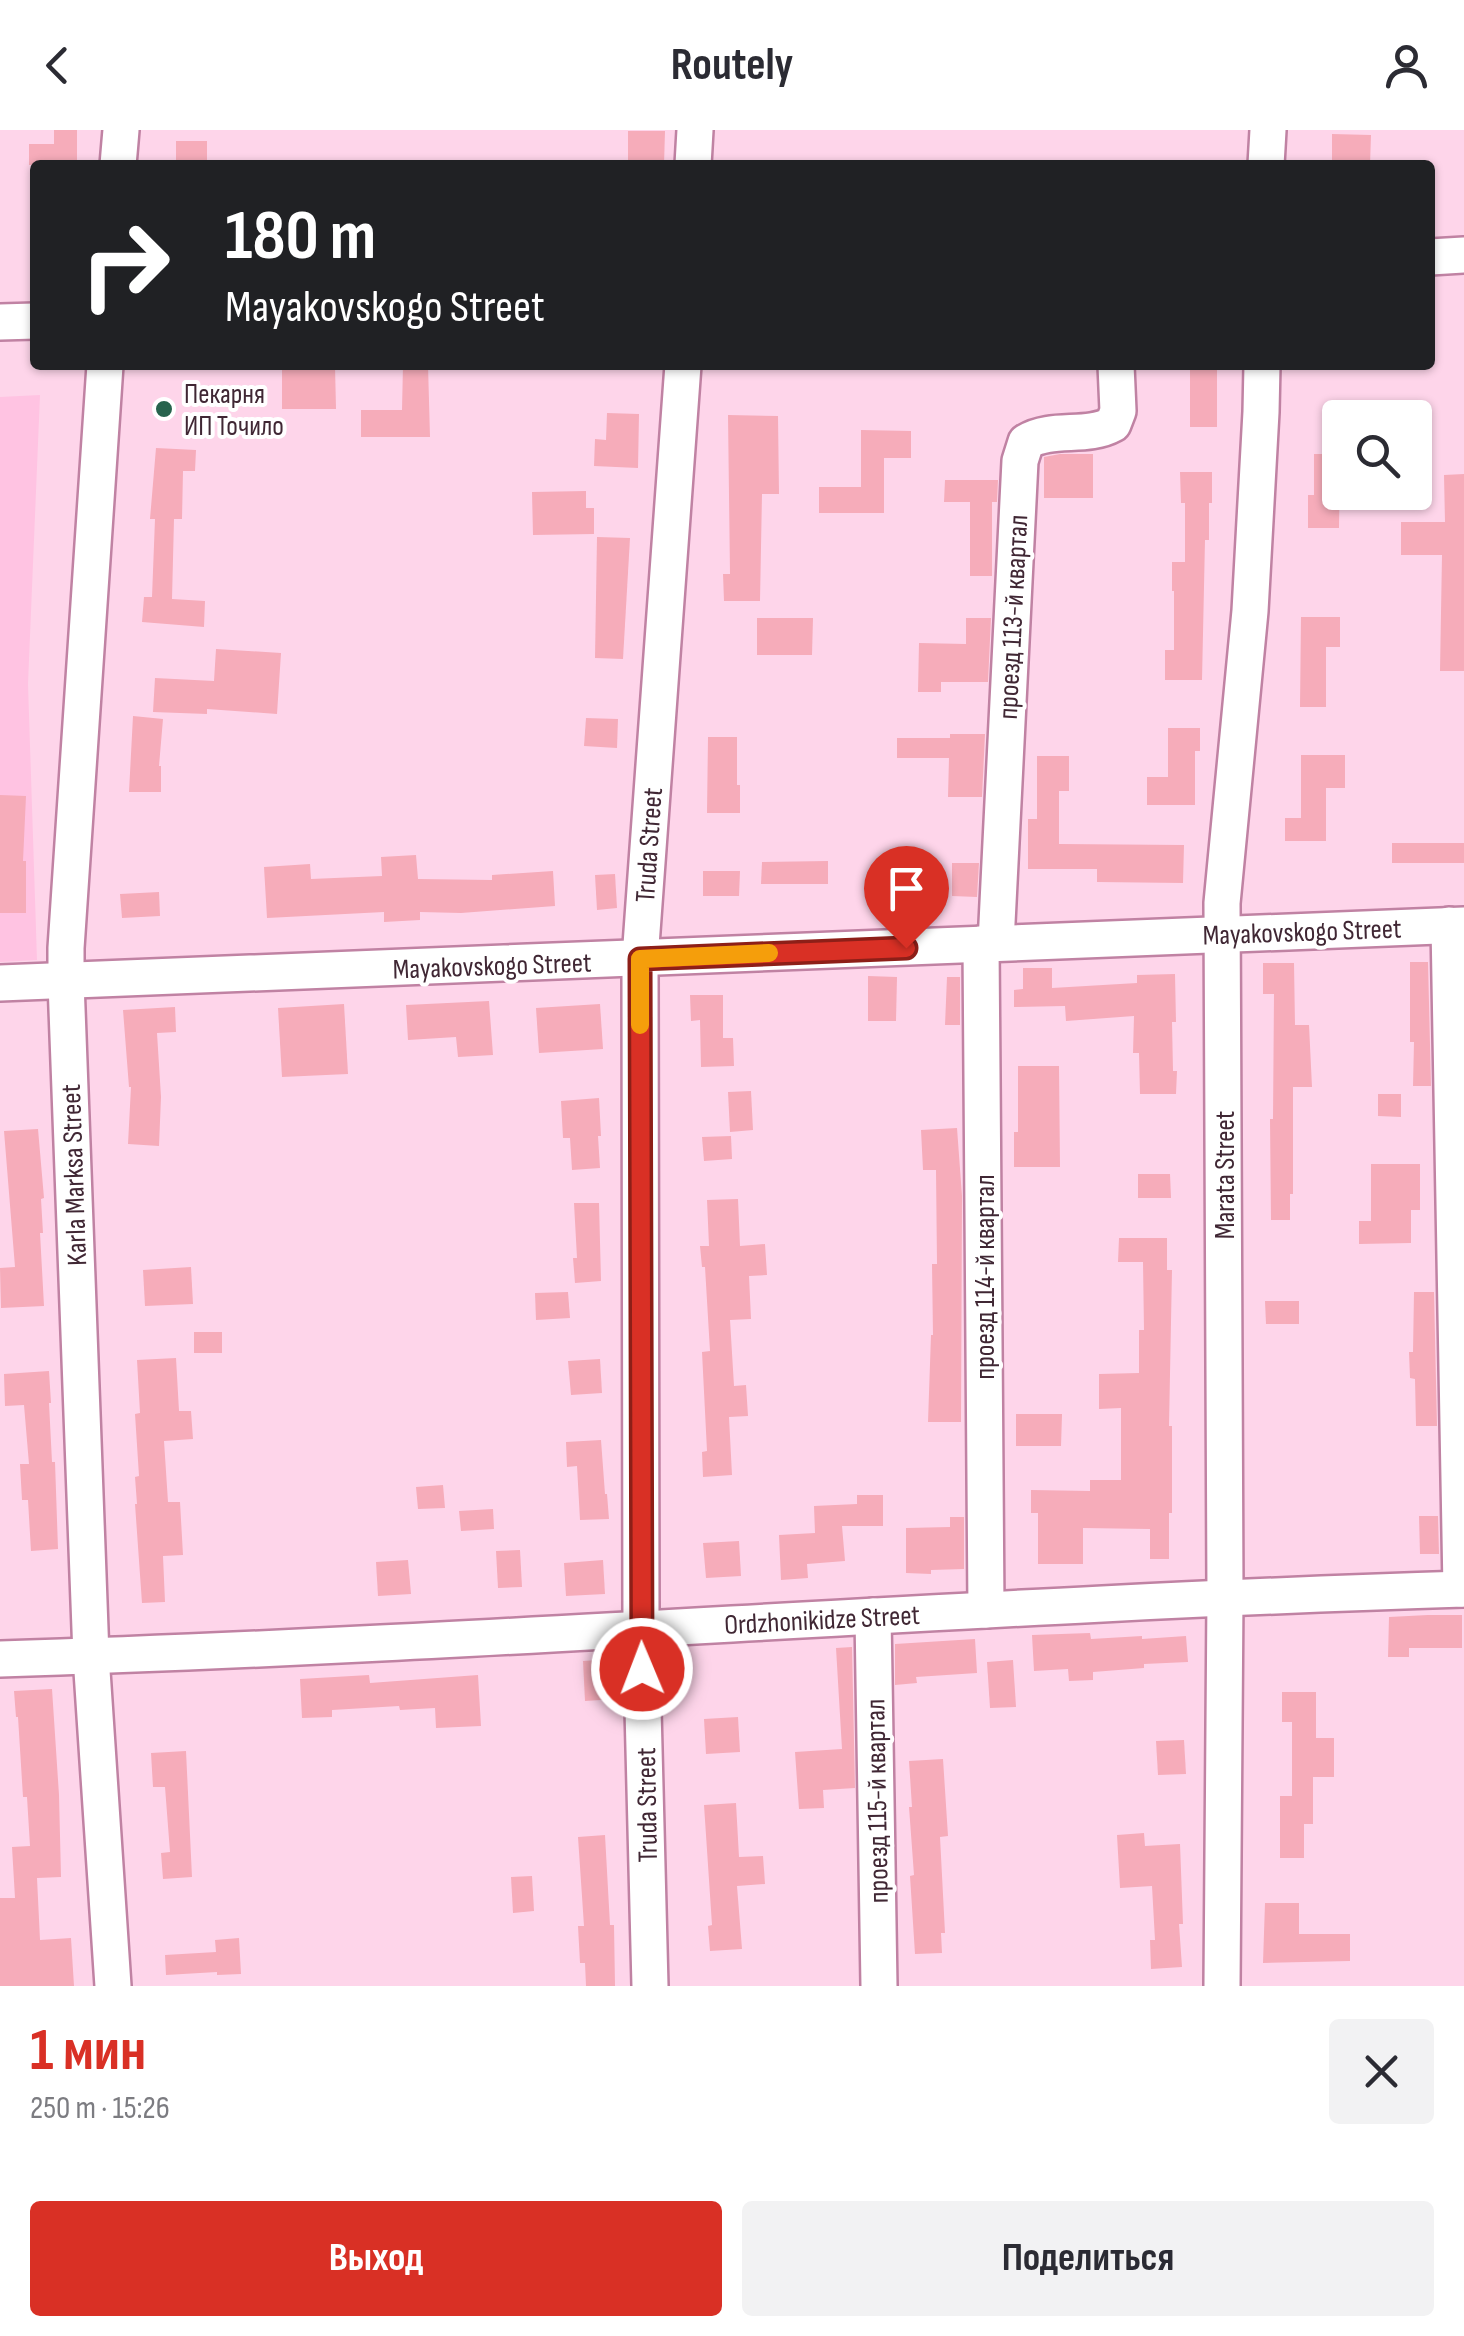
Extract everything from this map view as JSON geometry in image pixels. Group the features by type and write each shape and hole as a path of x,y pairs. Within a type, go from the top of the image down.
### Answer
{"street":[{"path":"118,160 120,130"},
{"path":"693,160 695,130"},
{"path":"1266,160 1268,130"},
{"path":"1435,256 1464,255"},
{"path":"0,322 30,321"},
{"name":"Karla Marksa Street","path":"106,370 66,982 91,1656 113,1986"},
{"name":"Truda Street","path":"650,1986 641,1630 640,959 682,370"},
{"name":"проезд 113-й квартал","path":"988,944 1020,461 1026,442 1038,435 1100,431 1114,424 1118,411 1116,370"},
{"name":"Marata Street","path":"1222,1986 1222,903 1250,611 1262,370"},
{"path":"1457,925 1462,1588"},
{"name":"Mayakovskogo Street","path":"0,984 1457,925"},
{"name":"проезд 114-й квартал","path":"986,1610 988,944"},
{"name":"Ordzhonikidze Street","path":"0,1659 641,1630 1225,1596 1462,1588"},
{"name":"проезд 115-й квартал","path":"873,1616 880,1986"}],"shaded area":[{"path":"40,395 28,684 37,960 0,962 0,397"}],"building":[{"path":"54,130 77,130 77,160 30,160 29,165 29,144 54,144"},
{"path":"628,131 665,131 664,160 628,160"},
{"path":"1332,134 1371,135 1370,160 1332,160"},
{"path":"176,141 207,141 207,160 176,160"},
{"path":"282,370 335,370 336,409 282,409"},
{"path":"403,370 428,370 430,437 361,437 361,410 402,410"},
{"path":"1190,370 1217,370 1217,427 1190,427"},
{"path":"607,413 639,414 638,468 594,466 595,439 606,440"},
{"path":"728,415 778,416 779,494 762,494 760,601 724,601 723,574 730,574"},
{"path":"861,430 911,431 911,458 884,458 884,513 819,513 819,487 861,487"},
{"path":"156,448 196,450 195,471 183,471 182,519 174,519 172,599 205,601 204,627 142,622 144,597 152,597 155,519 150,519"},
{"path":"1093,454 1093,498 1044,498 1044,457"},
{"path":"1314,454 1322,454 1322,510 1339,510 1339,528 1308,528 1308,495 1314,495"},
{"path":"1180,472 1212,472 1209,540 1205,540 1202,680 1165,680 1165,650 1174,650 1172,562 1185,562 1185,503 1181,503"},
{"path":"1464,474 1464,671 1440,671 1442,555 1401,555 1401,522 1445,522 1444,475"},
{"path":"945,480 998,480 997,502 992,502 992,576 970,576 970,502 944,502"},
{"path":"586,491 586,508 594,508 594,534 533,535 532,492"},
{"path":"597,537 630,538 623,659 595,658"},
{"path":"1301,617 1340,617 1340,647 1326,647 1326,707 1300,707"},
{"path":"757,618 813,618 812,655 757,655"},
{"path":"966,618 991,618 988,682 941,682 941,692 918,692 919,643 966,644"},
{"path":"216,649 281,653 277,714 207,709 207,714 153,712 155,678 214,681"},
{"path":"133,716 163,719 161,792 129,792"},
{"path":"586,718 618,719 617,748 584,746"},
{"path":"1168,728 1200,728 1200,751 1195,751 1195,805 1147,805 1147,777 1168,777"},
{"path":"950,734 985,734 982,797 948,797 949,758 897,758 897,738 950,738"},
{"path":"708,737 737,737 740,813 707,813"},
{"path":"1301,755 1345,755 1345,788 1326,788 1326,841 1285,841 1285,818 1301,818"},
{"path":"1037,756 1069,756 1069,791 1059,791 1059,844 1184,845 1183,883 1097,882 1097,869 1028,869 1028,819 1037,819"},
{"path":"0,795 26,796 26,913 0,913"},
{"path":"1392,843 1464,843 1464,863 1392,863"},
{"path":"416,855 418,879 492,880 492,875 553,871 555,906 420,912 420,920 384,922 384,912 267,918 264,867 310,864 311,879 382,876 381,857"},
{"path":"828,861 828,884 761,884 762,862"},
{"path":"952,863 979,863 977,897 952,896"},
{"path":"703,871 740,871 739,896 703,896"},
{"path":"615,874 617,908 597,910 595,875"},
{"path":"159,892 160,916 122,918 120,894"},
{"path":"1410,962 1428,962 1431,1086 1413,1086"},
{"path":"1263,963 1294,963 1295,1025 1309,1025 1312,1087 1293,1087 1290,1220 1271,1220 1274,994 1263,994"},
{"path":"1023,968 1052,968 1052,988 1137,983 1137,975 1175,974 1176,1022 1172,1022 1176,1094 1140,1094 1139,1053 1133,1053 1134,1016 1066,1021 1065,1006 1014,1007 1014,990 1023,989"},
{"path":"868,976 897,977 896,1021 868,1021"},
{"path":"947,977 960,977 960,1025 945,1025"},
{"path":"690,995 723,995 723,1038 733,1038 734,1066 701,1067 700,1020 691,1021"},
{"path":"489,1001 493,1055 458,1057 456,1037 408,1040 406,1005"},
{"path":"344,1004 348,1074 282,1077 278,1008"},
{"path":"600,1004 603,1049 539,1053 536,1008"},
{"path":"175,1007 176,1032 157,1033 159,1146 128,1144 131,1087 123,1010"},
{"path":"1018,1066 1059,1066 1060,1167 1014,1167"},
{"path":"751,1091 753,1130 730,1132 728,1092"},
{"path":"1378,1094 1401,1094 1401,1117 1378,1116"},
{"path":"599,1098 600,1168 572,1170 570,1138 563,1138 561,1101"},
{"path":"957,1128 962,1196 961,1422 928,1422 932,1264 937,1264 936,1170 923,1170 921,1130"},
{"path":"38,1129 44,1198 40,1233 44,1306 1,1308 0,1268 15,1267 4,1131"},
{"path":"731,1136 732,1159 704,1161 702,1137"},
{"path":"1371,1164 1420,1164 1420,1210 1411,1210 1411,1243 1359,1244 1359,1221 1371,1221"},
{"path":"1138,1174 1170,1174 1171,1198 1138,1198"},
{"path":"738,1199 740,1246 765,1244 767,1275 749,1276 751,1319 730,1320 734,1386 746,1385 748,1416 729,1417 732,1475 703,1477 702,1452 707,1451 702,1352 710,1351 700,1246 709,1246 707,1200"},
{"path":"574,1203 599,1203 601,1281 575,1283"},
{"path":"1119,1238 1167,1238 1167,1270 1172,1270 1169,1559 1150,1559 1150,1529 1083,1528 1083,1564 1038,1564 1038,1513 1031,1513 1031,1490 1090,1491 1090,1480 1121,1480 1121,1408 1099,1409 1099,1374 1139,1373 1139,1330 1144,1330 1143,1262 1118,1262"},
{"path":"191,1267 193,1304 145,1306 143,1270"},
{"path":"568,1292 570,1318 536,1320 535,1293"},
{"path":"1414,1292 1434,1292 1437,1426 1416,1426 1415,1379 1410,1378 1409,1352 1413,1352"},
{"path":"1265,1301 1299,1301 1299,1324 1266,1324"},
{"path":"194,1332 222,1332 222,1353 194,1353"},
{"path":"176,1358 179,1411 191,1411 193,1439 164,1441 168,1502 180,1502 183,1555 163,1556 165,1602 142,1603 135,1504 135,1477 139,1476 135,1414 140,1413 137,1360"},
{"path":"600,1359 602,1393 571,1395 568,1361"},
{"path":"49,1371 58,1549 31,1551 28,1500 22,1500 20,1464 29,1464 24,1405 5,1406 4,1374"},
{"path":"1016,1414 1062,1414 1061,1446 1016,1446"},
{"path":"601,1440 609,1519 580,1520 577,1466 567,1467 566,1442"},
{"path":"443,1485 445,1508 418,1509 416,1487"},
{"path":"857,1495 883,1495 883,1526 842,1526 845,1561 807,1564 808,1578 781,1580 779,1535 815,1533 814,1506 857,1504"},
{"path":"493,1509 494,1529 461,1531 459,1511"},
{"path":"1419,1516 1438,1516 1439,1554 1420,1554"},
{"path":"950,1517 964,1517 964,1569 906,1573 906,1528 950,1527"},
{"path":"739,1541 741,1576 706,1578 703,1543"},
{"path":"520,1550 522,1587 498,1588 496,1551"},
{"path":"408,1560 411,1594 378,1596 376,1562"},
{"path":"603,1560 605,1594 566,1596 564,1563"},
{"path":"1462,1615 1462,1648 1409,1648 1409,1657 1388,1657 1389,1617"},
{"path":"1090,1633 1091,1639 1186,1636 1188,1662 1093,1672 1093,1680 1069,1681 1068,1669 1034,1671 1032,1635"},
{"path":"975,1639 977,1673 916,1677 917,1683 895,1685 895,1644"},
{"path":"852,1647 855,1788 823,1790 824,1808 799,1809 795,1752 842,1749 836,1648"},
{"path":"614,1659 616,1699 585,1701 583,1661"},
{"path":"1013,1660 1016,1707 990,1708 987,1662"},
{"path":"369,1675 370,1683 478,1675 481,1726 436,1728 435,1708 400,1710 399,1706 332,1710 332,1717 302,1718 300,1679"},
{"path":"52,1689 61,1877 37,1878 40,1940 71,1938 74,1986 0,1986 0,1898 15,1898 12,1847 30,1846 14,1691"},
{"path":"1282,1692 1316,1692 1316,1738 1334,1738 1334,1777 1313,1777 1313,1824 1304,1824 1304,1858 1280,1858 1280,1796 1292,1796 1292,1722 1282,1722"},
{"path":"738,1717 740,1752 706,1754 704,1719"},
{"path":"1184,1740 1186,1774 1158,1775 1156,1741"},
{"path":"186,1751 192,1877 163,1879 161,1853 170,1852 165,1787 153,1787 151,1753"},
{"path":"943,1759 948,1836 940,1837 945,1933 941,1933 942,1953 915,1954 909,1761"},
{"path":"736,1803 739,1857 763,1856 765,1884 737,1886 742,1949 710,1951 708,1926 712,1925 704,1805"},
{"path":"1144,1833 1145,1846 1180,1844 1182,1967 1151,1969 1150,1940 1155,1940 1152,1886 1120,1888 1117,1835"},
{"path":"605,1835 610,1925 614,1925 615,1986 586,1986 578,1926 584,1926 578,1837"},
{"path":"532,1876 534,1911 513,1913 511,1877"},
{"path":"1265,1903 1299,1903 1299,1934 1350,1934 1350,1961 1263,1963"},
{"path":"239,1938 241,1974 166,1975 165,1955 216,1952 215,1940"}],"slow traffic":[{"path":"640,1025 640,959 769,953"}],"place":[{"name":"Пекарня ИП Точило","path":"164,409"}],"route":[{"path":"642,1669 640,959 906,948"}]}
